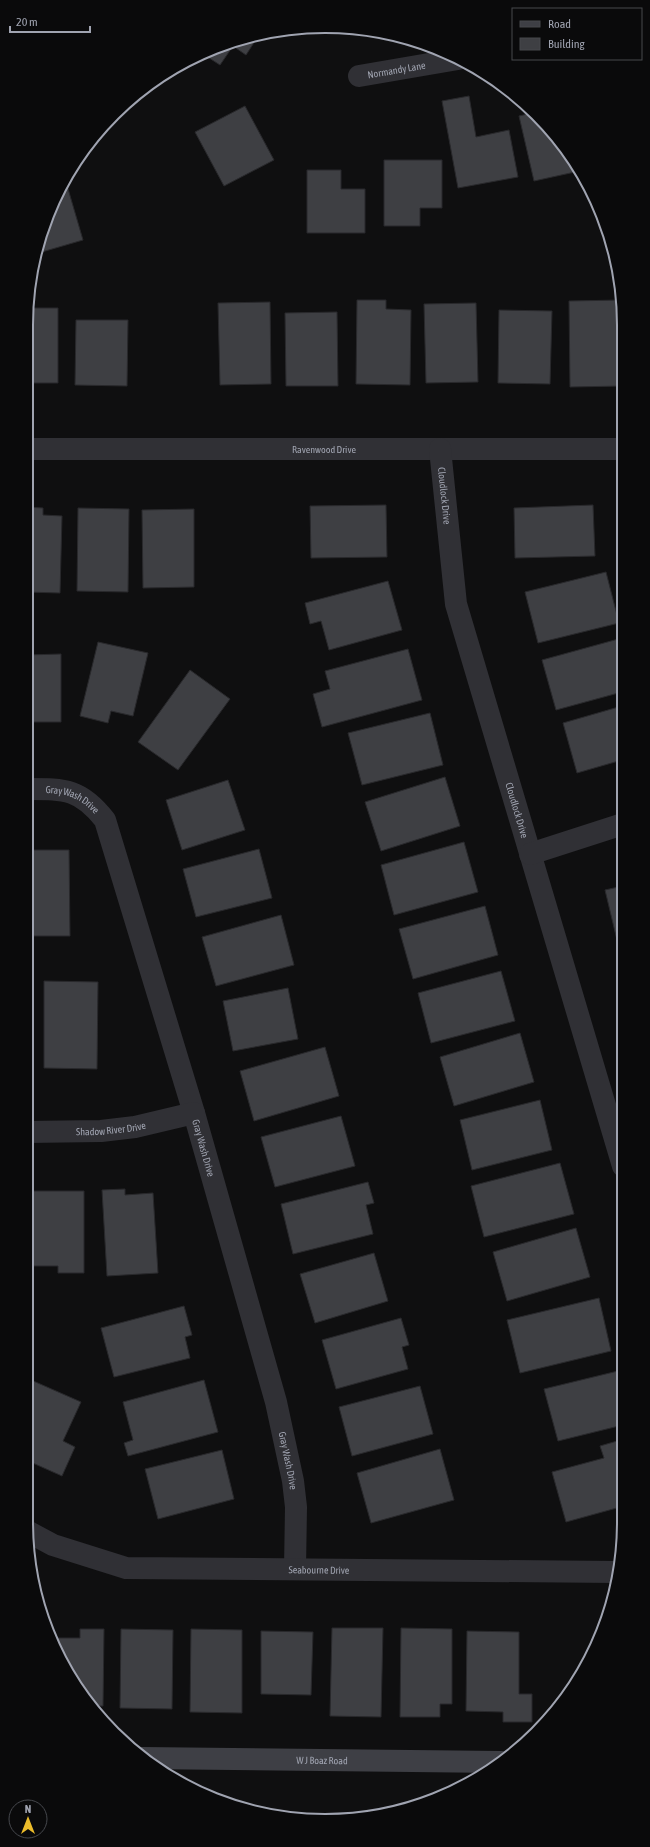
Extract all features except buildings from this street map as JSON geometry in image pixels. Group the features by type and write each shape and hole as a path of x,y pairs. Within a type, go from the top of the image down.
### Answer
{"main road":[{"name":"W J Boaz Road","path":"153,1758 492,1762"}],"street":[{"name":"Normandy Lane","path":"359,76 449,61"},
{"name":"Ravenwood Drive","path":"33,449 617,449"},
{"name":"Cloudlock Drive","path":"440,449 456,604 617,1146"},
{"name":"Gray Wash Drive","path":"33,789 71,792 89,802 105,820 194,1113 274,1394 293,1481 296,1507 295,1570"},
{"path":"530,854 617,826"},
{"name":"Shadow River Drive","path":"33,1132 100,1131 135,1127 194,1113"},
{"name":"Seabourne Drive","path":"34,1535 53,1545 126,1568 612,1572"}]}
